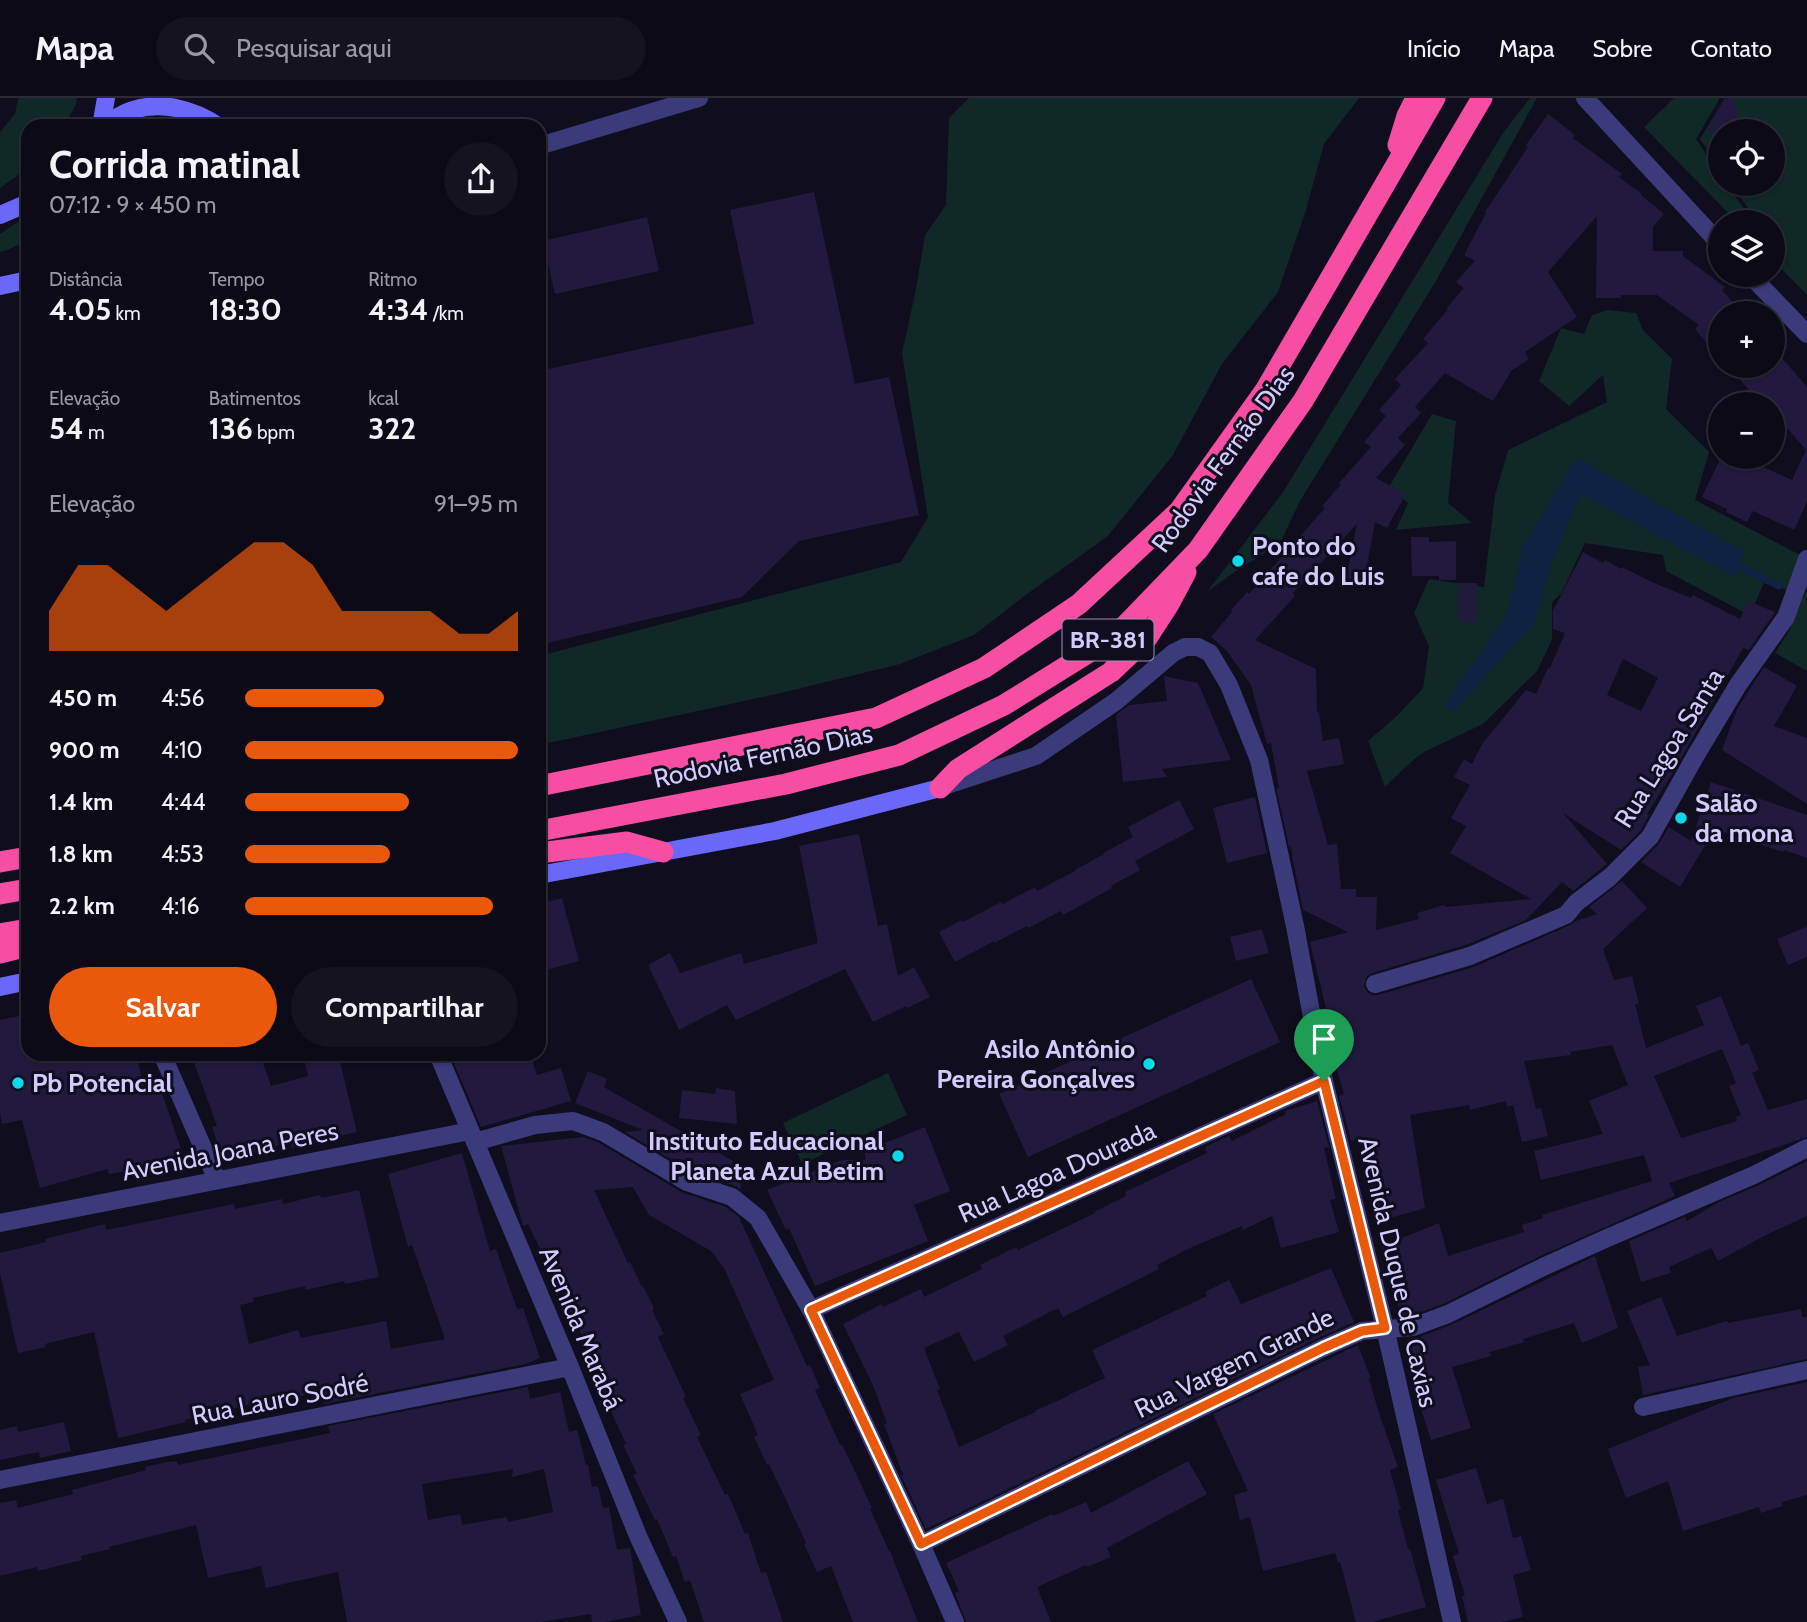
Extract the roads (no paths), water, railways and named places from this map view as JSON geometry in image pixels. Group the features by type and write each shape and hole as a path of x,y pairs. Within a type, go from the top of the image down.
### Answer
{"highway":[{"path":"1385,185 1407,116 1416,98"},
{"name":"Rodovia Fernão Dias","path":"546,785 876,718 984,667 1079,604 1179,511 1266,389 1435,98"},
{"name":"Rodovia Fernão Dias","path":"546,830 786,784 899,755 1004,705 1115,636 1198,550 1303,401 1481,102"},
{"path":"940,788 958,769 1111,672 1147,638 1198,550"},
{"path":"546,852 627,842 663,852"},
{"path":"0,862 21,858"},
{"path":"0,894 21,890"},
{"path":"0,934 21,930"},
{"path":"0,953 21,948"}],"main road":[{"path":"103,119 106,98"},
{"path":"115,119 132,110 167,106 199,107"},
{"path":"0,215 21,205"},
{"path":"0,286 21,282"},
{"path":"546,874 775,831 940,788"},
{"path":"0,987 21,982"}],"street":[{"path":"546,144 700,98"},
{"path":"1585,98 1708,231"},
{"path":"1762,287 1807,334"},
{"name":"Rua Lagoa Santa","path":"1375,984 1469,956 1566,915 1610,877 1650,837 1738,685 1786,617 1807,559"},
{"name":"Avenida Duque de Caxias","path":"940,788 1036,755 1115,702 1173,653 1185,647 1198,647 1210,653 1229,685 1259,760 1295,926 1324,1081 1385,1328 1452,1622"},
{"path":"165,1061 217,1180"},
{"name":"Avenida Marabá","path":"441,1061 638,1536 678,1622"},
{"name":"Rua Lagoa Dourada","path":"811,1310 1324,1081"},
{"name":"Avenida Joana Peres","path":"0,1223 217,1180 535,1125 573,1121 603,1132 687,1182 732,1197 758,1218 811,1310 955,1622"},
{"name":"Rua Vargem Grande","path":"921,1544 1323,1348 1362,1331 1413,1327 1448,1314 1556,1261 1754,1175 1807,1148"},
{"name":"Rua Lauro Sodré","path":"0,1480 570,1367"},
{"path":"1643,1407 1807,1370"}],"water":[{"path":"1577,458 1745,552 1735,577 1581,494 1551,563 1533,625 1455,710 1443,707 1506,616 1523,546"}],"waterway":[{"path":"1740,567 1779,586"}],"place":[{"name":"Ponto do cafe do Luis","path":"1238,561"},
{"name":"Salão da mona","path":"1681,818"},
{"name":"Asilo Antônio Pereira Gonçalves","path":"1149,1064"},
{"name":"Pb Potencial","path":"18,1083"},
{"name":"Instituto Educacional Planeta Azul Betim","path":"898,1156"}]}
